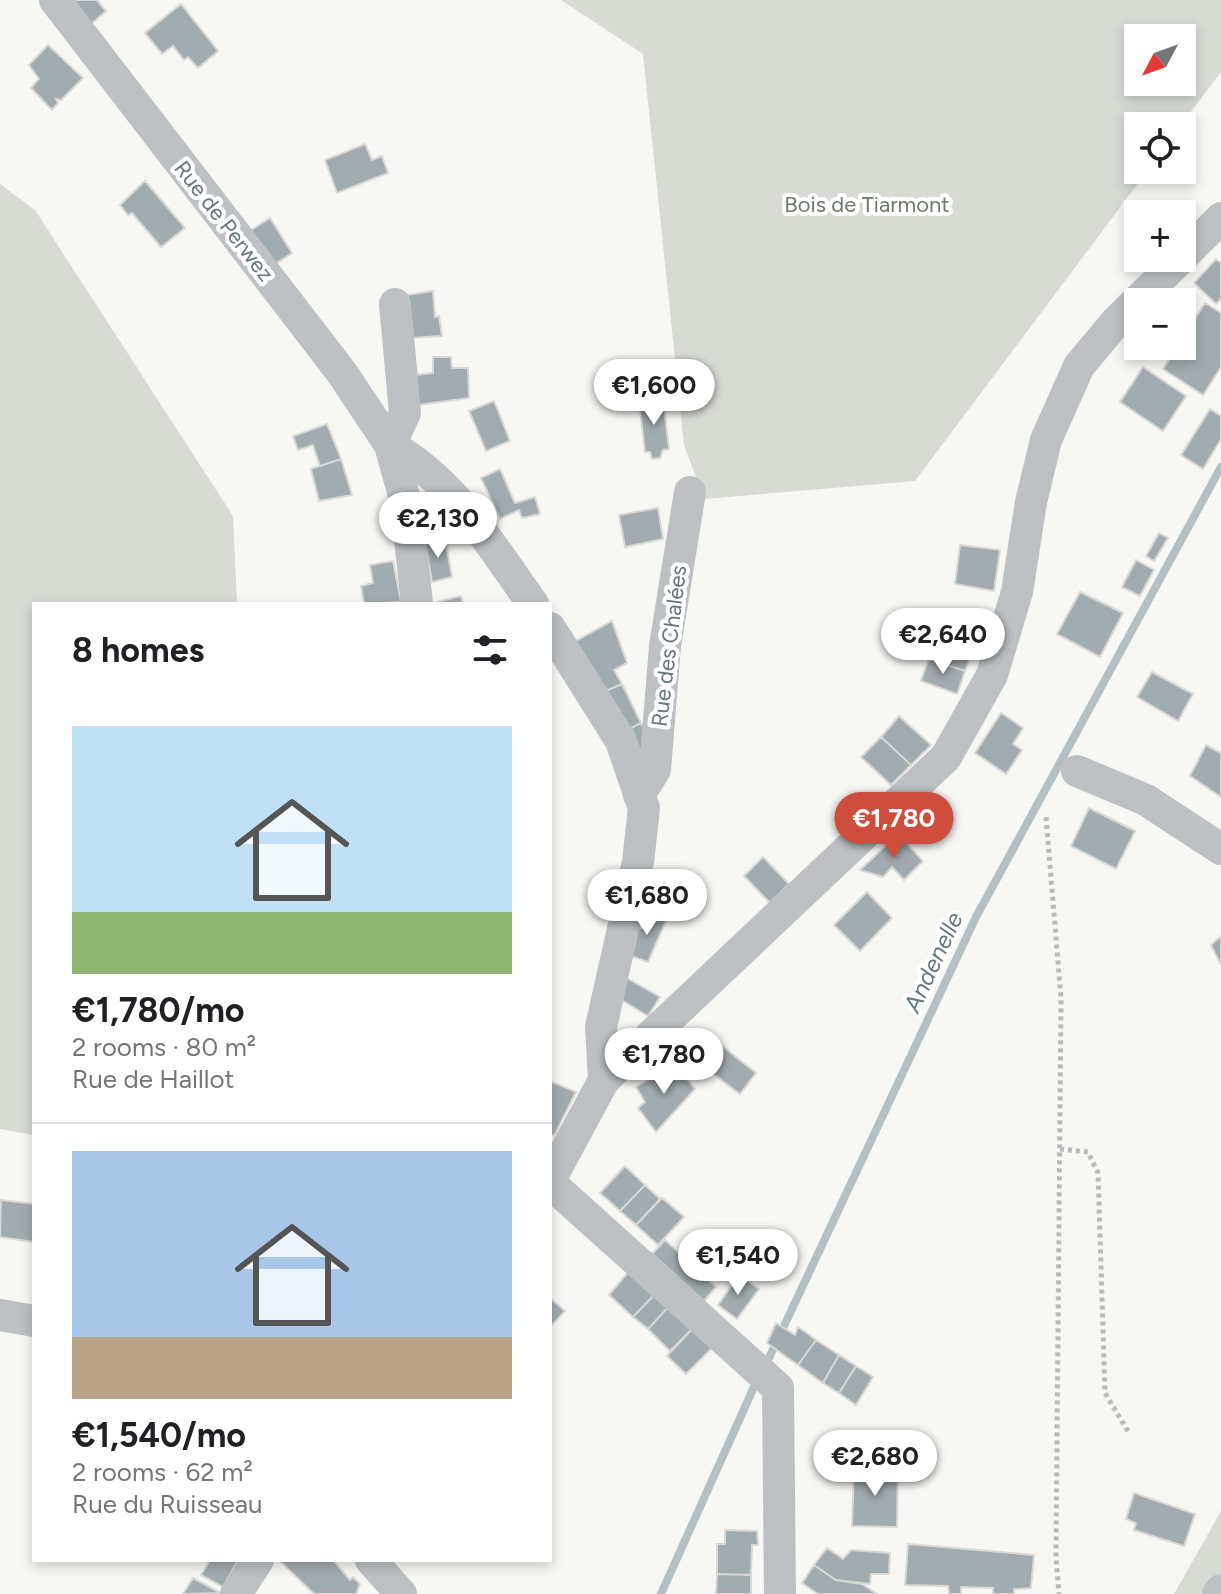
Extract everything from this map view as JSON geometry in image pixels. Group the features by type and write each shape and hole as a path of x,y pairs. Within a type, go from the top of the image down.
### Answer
{"street":[{"name":"Rue de Perwez","path":"55,0 342,373 390,445 406,503 417,602"},
{"path":"1196,243 1221,218"},
{"path":"552,1177 604,1080 946,757 992,675 1017,592 1031,502 1046,440 1079,366 1115,323 1167,272"},
{"path":"395,304 405,413 390,445 422,463 452,491 532,602"},
{"name":"Rue des Chalées","path":"639,795 655,770 665,646 690,492"},
{"name":"Rue des Chalées","path":"552,631 621,741 644,808 638,862 601,1027 604,1080"},
{"path":"1077,771 1146,800 1221,849"},
{"path":"552,1183 778,1388 780,1594"},
{"path":"0,1315 32,1321"},
{"path":"236,1594 257,1562"},
{"path":"373,1562 401,1594"}],"path":[{"path":"1046,817 1061,998 1056,1557 1059,1594"},
{"path":"1060,1149 1088,1152 1098,1173 1105,1393 1129,1433"}],"green space":[{"name":"Bois de Tiarmont","path":"561,0 1221,0 1221,72 1191,112 1124,112 1124,184 1138,184 915,481 704,499 684,445 643,54"},
{"path":"0,184 35,210 233,516 237,602 32,602 32,1135 0,1129"},
{"path":"1221,1511 1221,1594 1174,1594"}],"building":[{"path":"69,0 97,0 106,11 90,25"},
{"path":"181,4 218,51 198,68 188,57 184,60 173,46 162,54 145,33"},
{"path":"48,45 83,78 61,100 56,99 58,103 52,110 31,88 39,79 29,65"},
{"path":"365,144 372,160 382,156 388,173 337,193 325,160"},
{"path":"145,181 185,228 161,247 132,213 128,215 120,205"},
{"path":"270,218 292,253 272,266 250,231"},
{"path":"1216,259 1221,263 1221,299 1216,304 1194,283"},
{"path":"433,291 435,317 439,316 442,336 409,338 407,295"},
{"path":"1205,303 1221,313 1221,367 1203,395 1163,369 1169,360 1196,360 1196,317"},
{"path":"433,357 451,357 452,368 468,368 469,398 418,405 415,375 433,373"},
{"path":"1143,367 1186,396 1163,431 1120,402"},
{"path":"663,399 669,449 663,450 660,458 652,459 650,452 645,452 639,402"},
{"path":"494,401 510,441 486,451 469,411"},
{"path":"1210,409 1221,416 1221,439 1203,469 1181,455"},
{"path":"327,424 341,459 320,466 313,445 298,450 293,436"},
{"path":"341,459 352,495 319,501 311,469"},
{"path":"500,469 515,503 535,497 540,514 522,518 519,510 500,519 481,478"},
{"path":"658,508 663,539 625,547 619,515"},
{"path":"1159,533 1168,538 1154,561 1146,556"},
{"path":"445,538 452,577 432,582 425,542"},
{"path":"960,545 1000,550 994,591 955,584"},
{"path":"1136,560 1154,570 1140,596 1122,587"},
{"path":"393,561 401,602 364,602 361,586 373,583 370,565"},
{"path":"1080,592 1123,613 1100,657 1057,634"},
{"path":"461,596 462,602 437,602"},
{"path":"612,621 627,663 614,670 622,684 601,693 576,641"},
{"path":"938,634 974,647 965,671 929,659"},
{"path":"929,659 965,671 957,694 921,681"},
{"path":"1152,672 1193,694 1178,721 1137,697"},
{"path":"622,684 641,723 621,733 601,693"},
{"path":"1001,713 1023,728 1013,744 1022,750 1006,774 975,753"},
{"path":"899,716 931,745 911,765 881,737"},
{"path":"641,723 650,738 634,759 621,733"},
{"path":"881,737 911,765 891,785 861,757"},
{"path":"1206,745 1221,753 1221,797 1190,776"},
{"path":"1089,808 1135,831 1116,869 1071,846"},
{"path":"898,834 923,861 904,880 892,867 883,877 860,870"},
{"path":"763,857 789,884 770,903 744,876"},
{"path":"867,892 892,918 860,951 834,925"},
{"path":"656,907 669,914 648,962 625,954 633,929 646,928"},
{"path":"1221,936 1221,965 1211,945"},
{"path":"625,977 660,997 648,1016 615,996"},
{"path":"701,1029 756,1073 740,1094 685,1053"},
{"path":"675,1064 695,1089 656,1132 638,1108 645,1102 636,1087"},
{"path":"552,1082 576,1092 552,1135"},
{"path":"625,1166 645,1185 620,1211 600,1193"},
{"path":"645,1185 660,1199 636,1225 620,1211"},
{"path":"662,1198 684,1217 658,1245 636,1225"},
{"path":"1,1200 32,1204 32,1242 0,1237"},
{"path":"665,1240 716,1287 704,1301 652,1254"},
{"path":"631,1269 656,1293 633,1317 609,1295"},
{"path":"739,1275 759,1289 737,1319 718,1305"},
{"path":"656,1293 670,1305 648,1329 633,1317"},
{"path":"552,1300 565,1311 552,1325"},
{"path":"670,1305 693,1328 670,1351 648,1329"},
{"path":"776,1323 795,1335 798,1327 816,1340 798,1365 767,1343"},
{"path":"693,1328 713,1347 686,1374 667,1356"},
{"path":"816,1340 839,1355 823,1383 798,1365"},
{"path":"839,1355 856,1366 839,1393 823,1383"},
{"path":"856,1366 873,1377 856,1405 839,1393"},
{"path":"854,1468 898,1470 897,1527 852,1526"},
{"path":"1134,1493 1195,1514 1184,1546 1134,1530 1136,1523 1126,1519"},
{"path":"725,1530 757,1531 758,1545 752,1545 751,1575 717,1574 717,1544 725,1544"},
{"path":"908,1544 1034,1555 1031,1588 1014,1589 1014,1594 993,1594 993,1588 961,1587 961,1594 949,1594 948,1586 905,1585"},
{"path":"827,1548 843,1559 851,1550 890,1553 889,1574 871,1574 870,1584 836,1580 814,1565"},
{"path":"209,1562 237,1562 223,1587 201,1575"},
{"path":"281,1562 335,1562 350,1580 353,1577 360,1584 356,1594 314,1594"},
{"path":"814,1565 836,1580 862,1584 877,1594 818,1594 802,1583"},
{"path":"717,1574 751,1575 751,1594 716,1594"},
{"path":"193,1578 221,1593 183,1594"}],"waterway":[{"name":"Andenelle","path":"769,1358 976,917 1221,467"},
{"name":"Andenelle","path":"661,1594 758,1378"}]}
